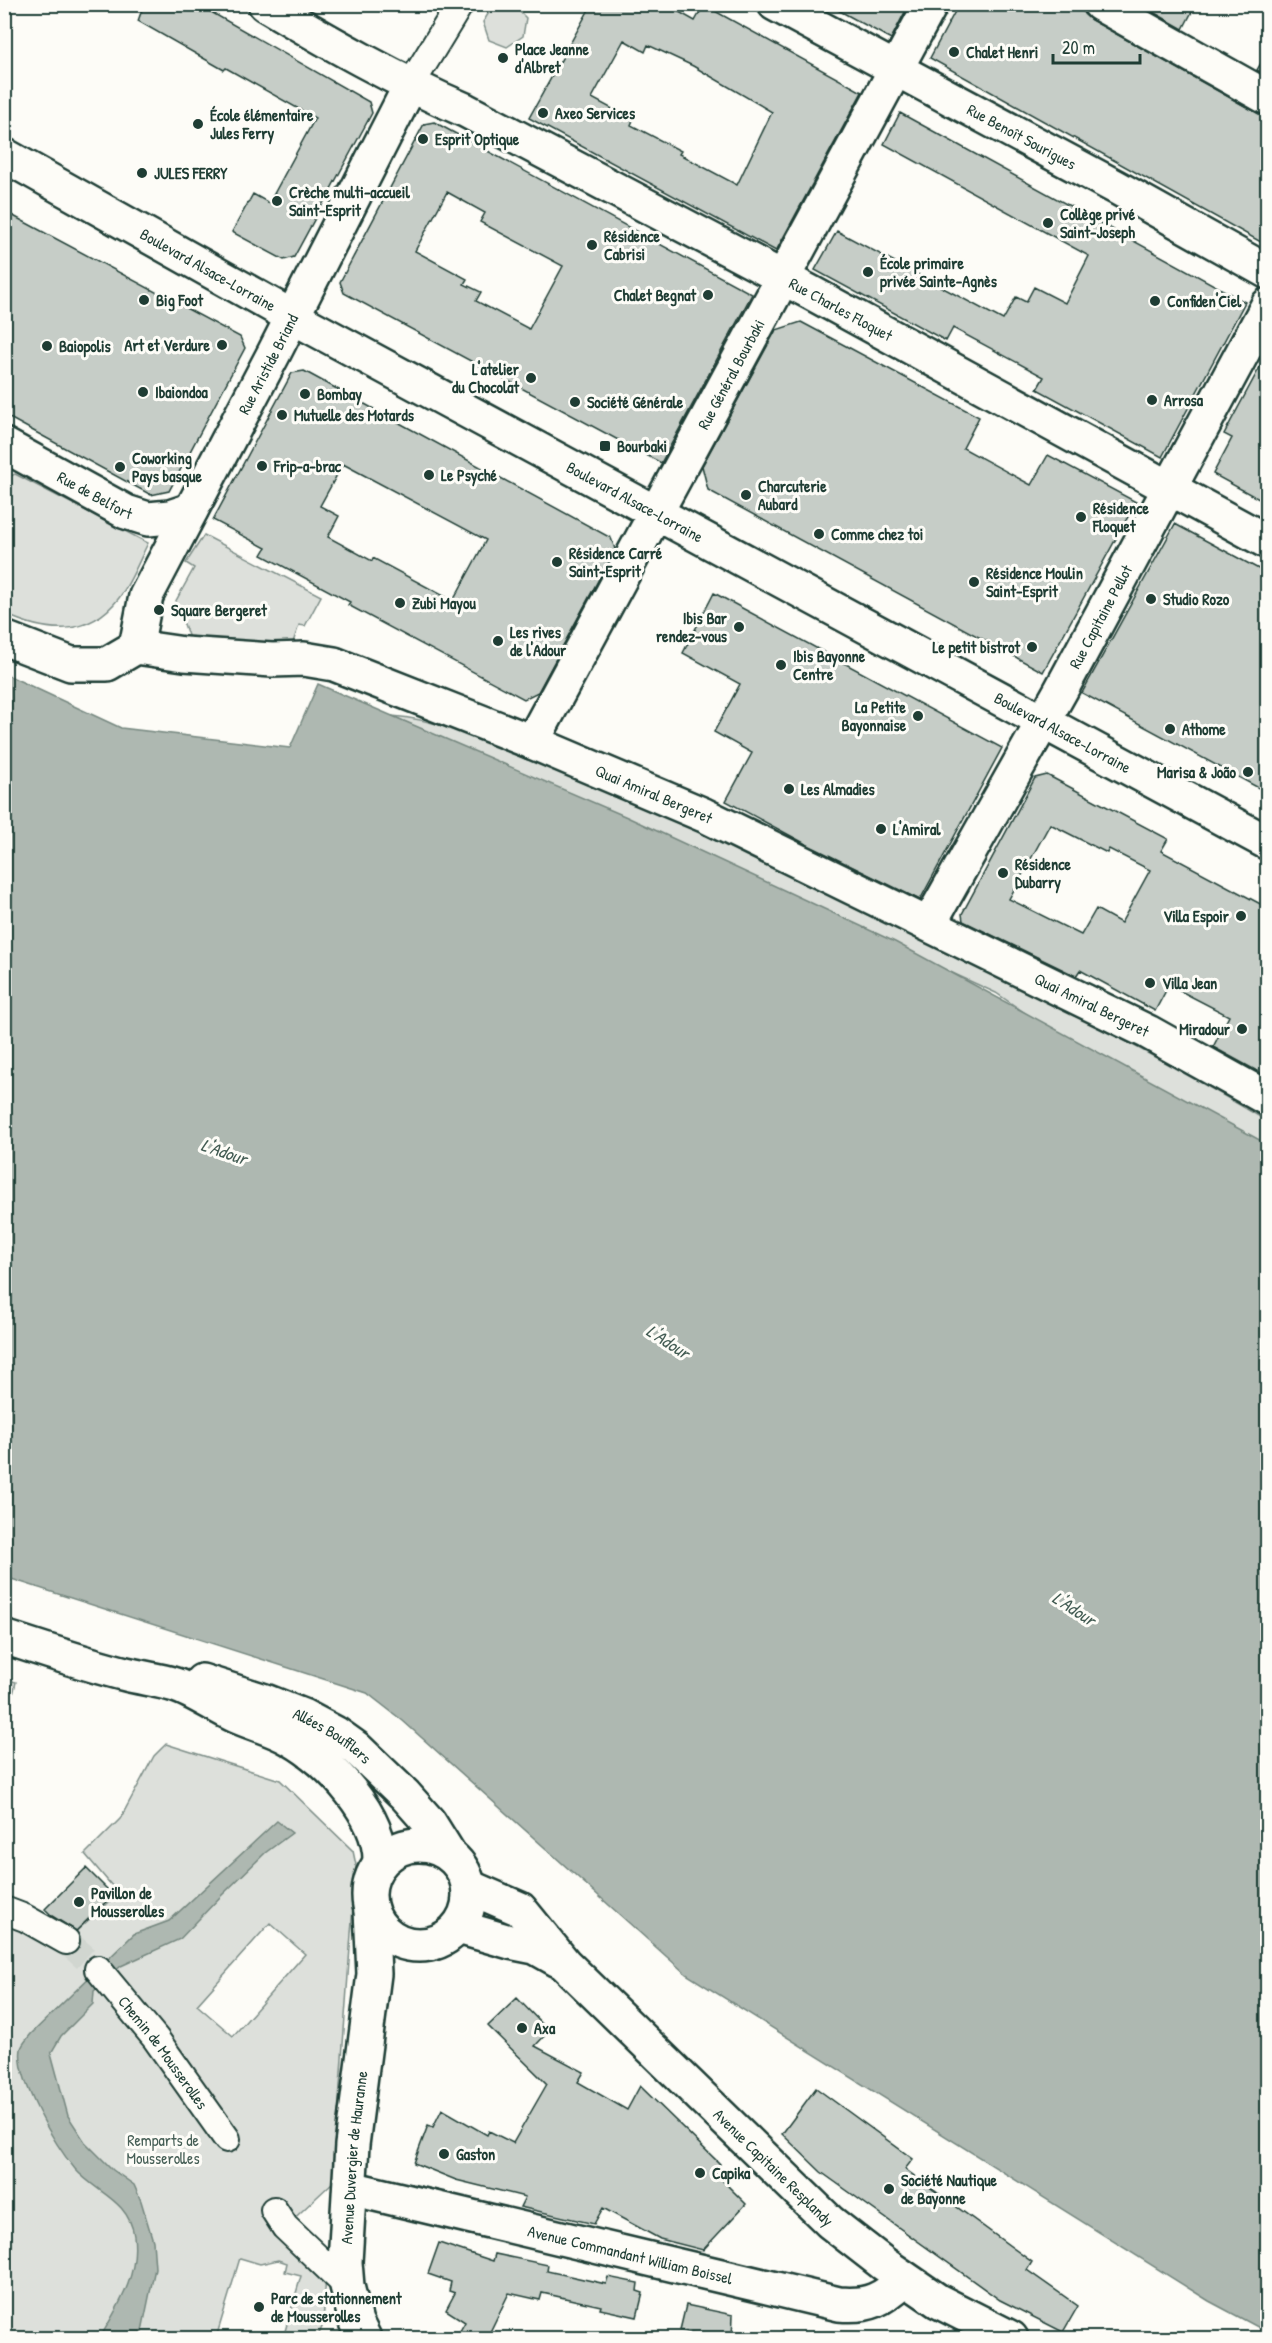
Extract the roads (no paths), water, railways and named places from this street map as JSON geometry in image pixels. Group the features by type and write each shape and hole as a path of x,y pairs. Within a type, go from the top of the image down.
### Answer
{"street":[{"name":"Rue Charles Floquet","path":"265,4 410,86 465,110 783,278 1268,542"},
{"path":"410,86 460,4"},
{"name":"Rue Benoît Sourigues","path":"775,4 1116,187 1268,272"},
{"name":"Rue Général Bourbaki","path":"532,742 931,4"},
{"path":"1100,4 1268,99"},
{"name":"Rue Aristide Briand","path":"136,647 146,596 410,86"},
{"name":"Boulevard Alsace-Lorraine","path":"4,155 291,316 1268,843"},
{"name":"Rue Capitaine Pellot","path":"929,924 1043,721 1268,305"},
{"name":"Rue de Belfort","path":"4,445 126,512 148,519 170,517 191,510"},
{"path":"4,638 71,664 107,664 136,647"},
{"name":"Quai Amiral Bergeret","path":"136,647 184,654 272,660 304,659 334,664 532,742 704,814 1148,1032 1268,1099"},
{"name":"Allées Boufflers","path":"4,1637 125,1674 177,1685 235,1716 290,1738 317,1756 338,1776 360,1806 373,1832 380,1854 380,1863"},
{"name":"Allées Boufflers","path":"177,1685 202,1681 265,1701 303,1716 335,1733 356,1748 405,1795 429,1822 448,1854"},
{"path":"374,1974 419,1946 439,1941 458,1927 468,1908 469,1887 462,1869 448,1854 420,1845 405,1847 391,1853 380,1863 369,1891 371,1910 376,1922 389,1935 406,1944 419,1946"},
{"name":"Avenue Capitaine Resplandy","path":"469,1887 520,1909 564,1963 822,2214 905,2279 974,2321 1011,2338"},
{"path":"4,1910 25,1918 66,1941"},
{"name":"Avenue Duvergier de Hauranne","path":"364,2338 356,2322 347,2286 345,2262 352,2145 374,1974 371,1910"},
{"name":"Avenue Capitaine Resplandy","path":"458,1927 535,1947 564,1963"},
{"name":"Chemin de Mousserolles","path":"104,1975 156,2039 228,2139"},
{"name":"Avenue Commandant William Boissel","path":"350,2188 839,2304 857,2306 873,2302 888,2295 905,2279"},
{"path":"274,2210 285,2227 347,2286"}],"water":[{"name":"L'Adour","path":"5,674 121,728 290,748 318,684 627,817 895,942 1267,1144 1267,2332 1209,2301 686,1974 403,1721 367,1693 5,1577"},
{"path":"277,1821 292,1833 265,1853 180,1939 121,1966 94,1991 93,2004 61,2036 51,2053 68,2116 85,2142 113,2170 134,2185 153,2241 155,2268 141,2336 139,2338 100,2338 126,2290 130,2277 135,2251 131,2224 119,2205 83,2177 58,2145 31,2095 21,2062 21,2049 31,2034 134,1934 169,1921"}],"tunnel":[{"path":"66,1941 98,1969"}],"place":[{"name":"Chalet Henri","path":"954,52"},
{"name":"Place Jeanne d'Albret","path":"503,58"},
{"name":"Axeo Services","path":"543,113"},
{"name":"École élémentaire Jules Ferry","path":"198,124"},
{"name":"Esprit Optique","path":"423,139"},
{"name":"JULES FERRY","path":"142,173"},
{"name":"Crèche multi-accueil Saint-Esprit","path":"277,201"},
{"name":"Collège privé Saint-Joseph","path":"1048,223"},
{"name":"Résidence Cabrisi","path":"592,245"},
{"name":"École primaire privée Sainte-Agnès","path":"868,272"},
{"name":"Chalet Begnat","path":"708,295"},
{"name":"Big Foot","path":"144,300"},
{"name":"Confiden'Ciel","path":"1155,301"},
{"name":"Art et Verdure","path":"222,345"},
{"name":"Baiopolis","path":"47,346"},
{"name":"L'atelier du Chocolat","path":"531,378"},
{"name":"Ibaiondoa","path":"143,392"},
{"name":"Bombay","path":"305,394"},
{"name":"Arrosa","path":"1152,400"},
{"name":"Société Générale","path":"575,402"},
{"name":"Mutuelle des Motards","path":"282,415"},
{"name":"Bourbaki","path":"605,446"},
{"name":"Frip-a-brac","path":"262,466"},
{"name":"Coworking Pays basque","path":"120,467"},
{"name":"Le Psyché","path":"429,475"},
{"name":"Charcuterie Aubard","path":"746,495"},
{"name":"Résidence Floquet","path":"1081,517"},
{"name":"Comme chez toi","path":"819,534"},
{"name":"Résidence Carré Saint-Esprit","path":"557,562"},
{"name":"Résidence Moulin Saint-Esprit","path":"974,582"},
{"name":"Studio Rozo","path":"1151,599"},
{"name":"Zubi Mayou","path":"400,603"},
{"name":"Square Bergeret","path":"159,610"},
{"name":"Ibis Bar rendez-vous","path":"739,627"},
{"name":"Les rives de l'Adour","path":"498,641"},
{"name":"Le petit bistrot","path":"1032,647"},
{"name":"Ibis Bayonne Centre","path":"781,665"},
{"name":"La Petite Bayonnaise","path":"918,716"},
{"name":"Athome","path":"1170,729"},
{"name":"Marisa & João","path":"1248,772"},
{"name":"Les Almadies","path":"789,789"},
{"name":"L'Amiral","path":"881,829"},
{"name":"Résidence Dubarry","path":"1003,873"},
{"name":"Villa Espoir","path":"1241,916"},
{"name":"Villa Jean","path":"1150,983"},
{"name":"Miradour","path":"1242,1029"},
{"name":"Pavillon de Mousserolles","path":"79,1902"},
{"name":"Axa","path":"522,2028"},
{"name":"Gaston","path":"444,2154"},
{"name":"Capika","path":"700,2173"},
{"name":"Société Nautique de Bayonne","path":"889,2189"},
{"name":"Parc de stationnement de Mousserolles","path":"259,2307"}],"park label":[{"name":"Remparts de Mousserolles","path":"163,2149"}]}
